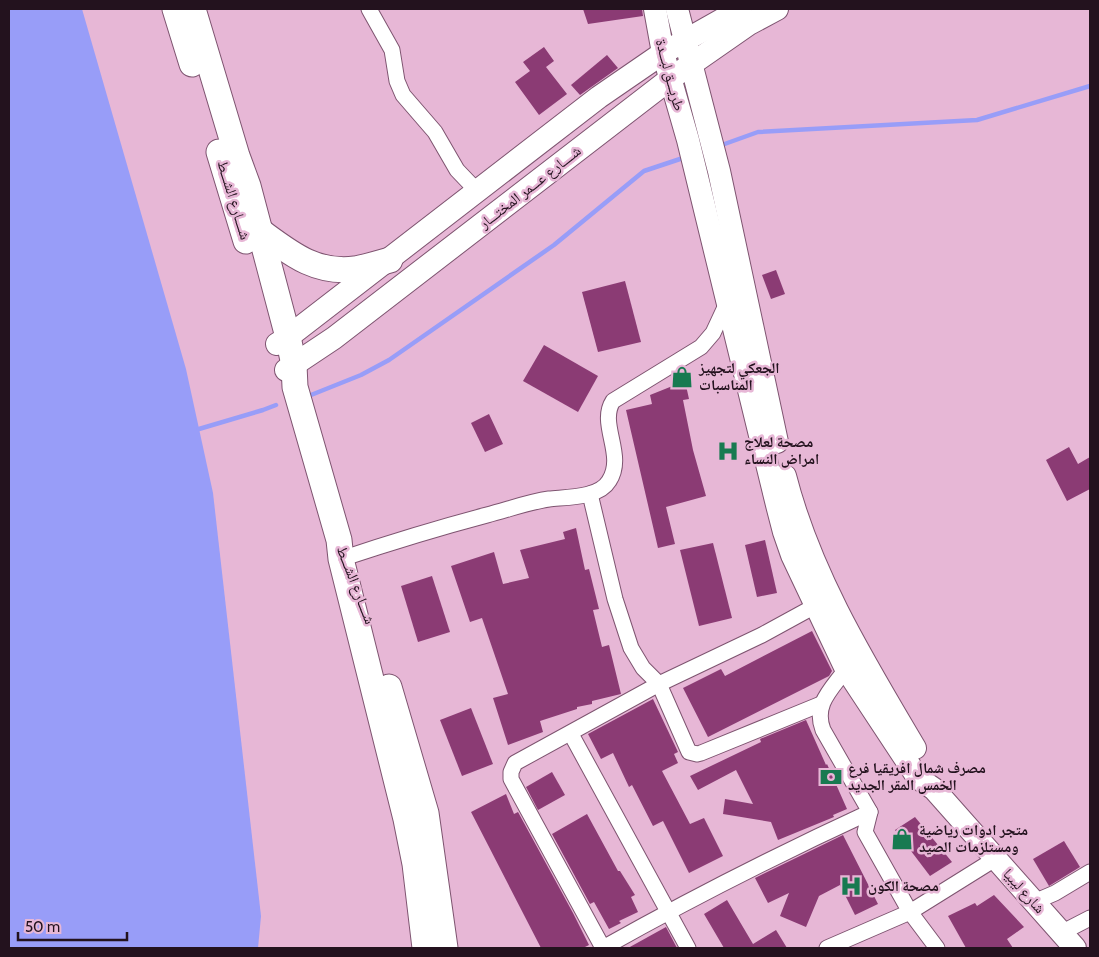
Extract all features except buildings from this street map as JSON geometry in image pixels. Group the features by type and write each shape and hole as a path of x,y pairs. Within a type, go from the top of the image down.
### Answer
{"main road":[{"name":"شــــارع الشـــط","path":"175,9 282,341 343,552 371,624 426,814 434,941"},
{"name":"شــــارع الشـــط","path":"193,9 237,156 248,186 260,231 282,341"},
{"path":"260,231 290,254 306,262 333,269 357,268 390,260"}],"street":[{"path":"369,9 392,50 397,81 403,95 435,132 457,170 478,192"},
{"name":"طريـــق لبـــدة","path":"655,9 663,53 688,140 784,532 815,606 846,669 927,779"},
{"name":"طريـــق لبـــدة","path":"677,9 719,171 778,450 797,518 858,652 919,755 927,779"},
{"name":"شــــارع عـــمر المختـــار","path":"282,341 390,260 599,97 663,53 741,9"},
{"name":"شــــارع عـــمر المختـــار","path":"292,374 341,332 670,79 749,24 777,9"},
{"path":"343,552 542,500 590,494 602,490 609,481 614,469 616,456 608,414 613,401 701,347 713,333 727,303"},
{"path":"590,494 623,626 643,668 659,684 688,749 693,754 701,753 821,704"},
{"path":"815,606 762,635 659,684 571,734 515,763 511,772 511,779 602,948 668,911 783,852 870,812"},
{"path":"846,669 821,704 819,715 823,730 870,812 865,832 910,912 937,948"},
{"path":"571,734 688,948"},
{"name":"شارع ليبيا","path":"927,779 994,859 1068,941"},
{"path":"827,948 910,912 994,859"},
{"path":"1034,902 1056,894 1090,872"},
{"path":"1068,941 1090,918"}],"water":[{"path":"9,9 82,9 186,369 213,493 261,916 258,948 9,948"}],"waterway":[{"path":"719,146 758,132 977,120 1090,86"},
{"path":"311,395 361,375 389,360 554,245 644,171 686,157"},
{"path":"199,429 276,405"}],"place":[{"name":"الجعكي لتجهيز المناسبات","path":"682,377"},
{"name":"مصحة لعلاج امراض النساء","path":"728,451"},
{"name":"مصرف شمال افريقيا فرع الخمس المقر الجديد","path":"831,777"},
{"name":"متجر ادوات رياضية ومستلزمات الصيد","path":"902,839"},
{"name":"مصحة الكون","path":"851,886"}]}
